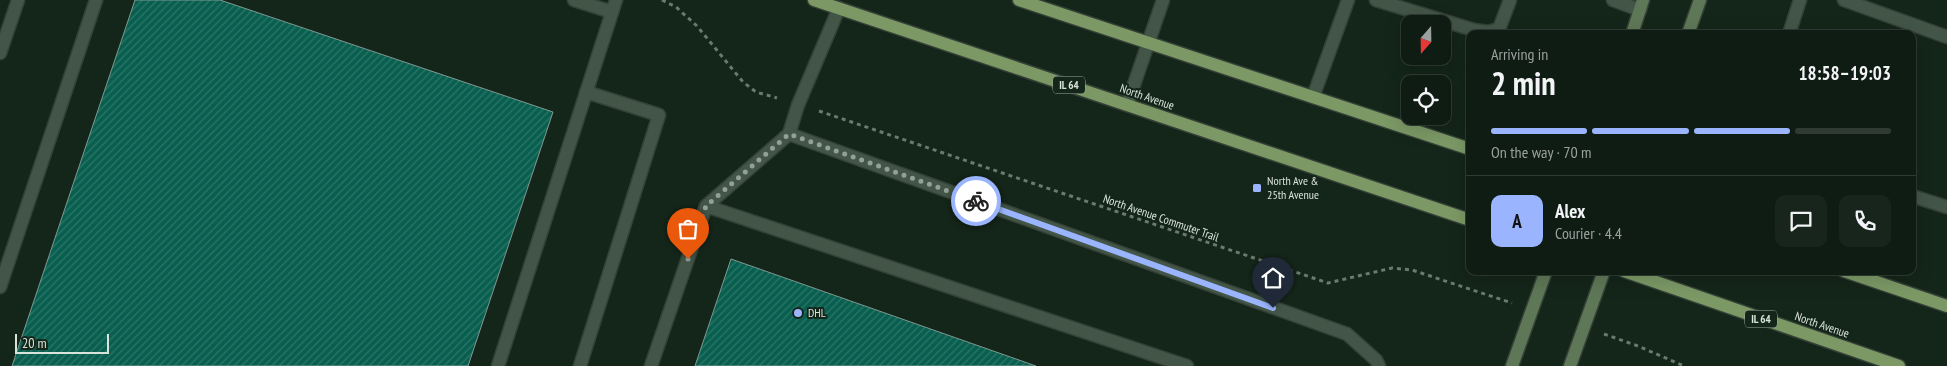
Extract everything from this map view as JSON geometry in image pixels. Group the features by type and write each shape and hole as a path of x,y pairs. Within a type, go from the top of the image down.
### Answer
{"main road":[{"name":"North Avenue","path":"814,0 1466,219"},
{"path":"1019,0 1466,148"},
{"path":"1689,30 1700,0"},
{"path":"1633,30 1642,5"},
{"path":"1512,366 1545,275"},
{"path":"1570,366 1603,275"},
{"name":"North Avenue","path":"1636,275 1899,366"},
{"path":"1856,275 1947,306"}],"street":[{"path":"0,53 18,0"},
{"path":"0,287 96,0"},
{"path":"498,366 614,6 574,0"},
{"path":"1127,105 1163,0"},
{"path":"1313,97 1348,0"},
{"path":"1376,0 1456,25 1479,30"},
{"path":"1495,30 1499,29 1510,0"},
{"path":"1613,0 1642,5"},
{"path":"1790,30 1800,0"},
{"path":"1844,0 1947,37"},
{"path":"651,366 706,206 789,134 798,105 839,8"},
{"path":"580,366 659,115 586,92"},
{"path":"789,134 1347,334 1376,360 1379,366"},
{"path":"1916,197 1947,207"},
{"path":"706,206 1186,366"}],"path":[{"path":"662,0 676,7 697,26 743,82 756,92"},
{"name":"North Avenue Commuter Trail","path":"849,120 1328,283 1392,268 1412,270 1472,290"},
{"path":"1638,346 1684,366"}],"building":[{"path":"135,0 220,0 553,112 468,366 12,366"},
{"name":"DHL","path":"731,259 1036,366 695,366"}],"way so far":[{"path":"688,259 706,206 789,134 976,201"}],"place":[{"name":"North Ave & 25th Avenue","path":"1257,188"},
{"name":"DHL","path":"798,313"}],"route":[{"path":"976,201 1273,308"}]}
